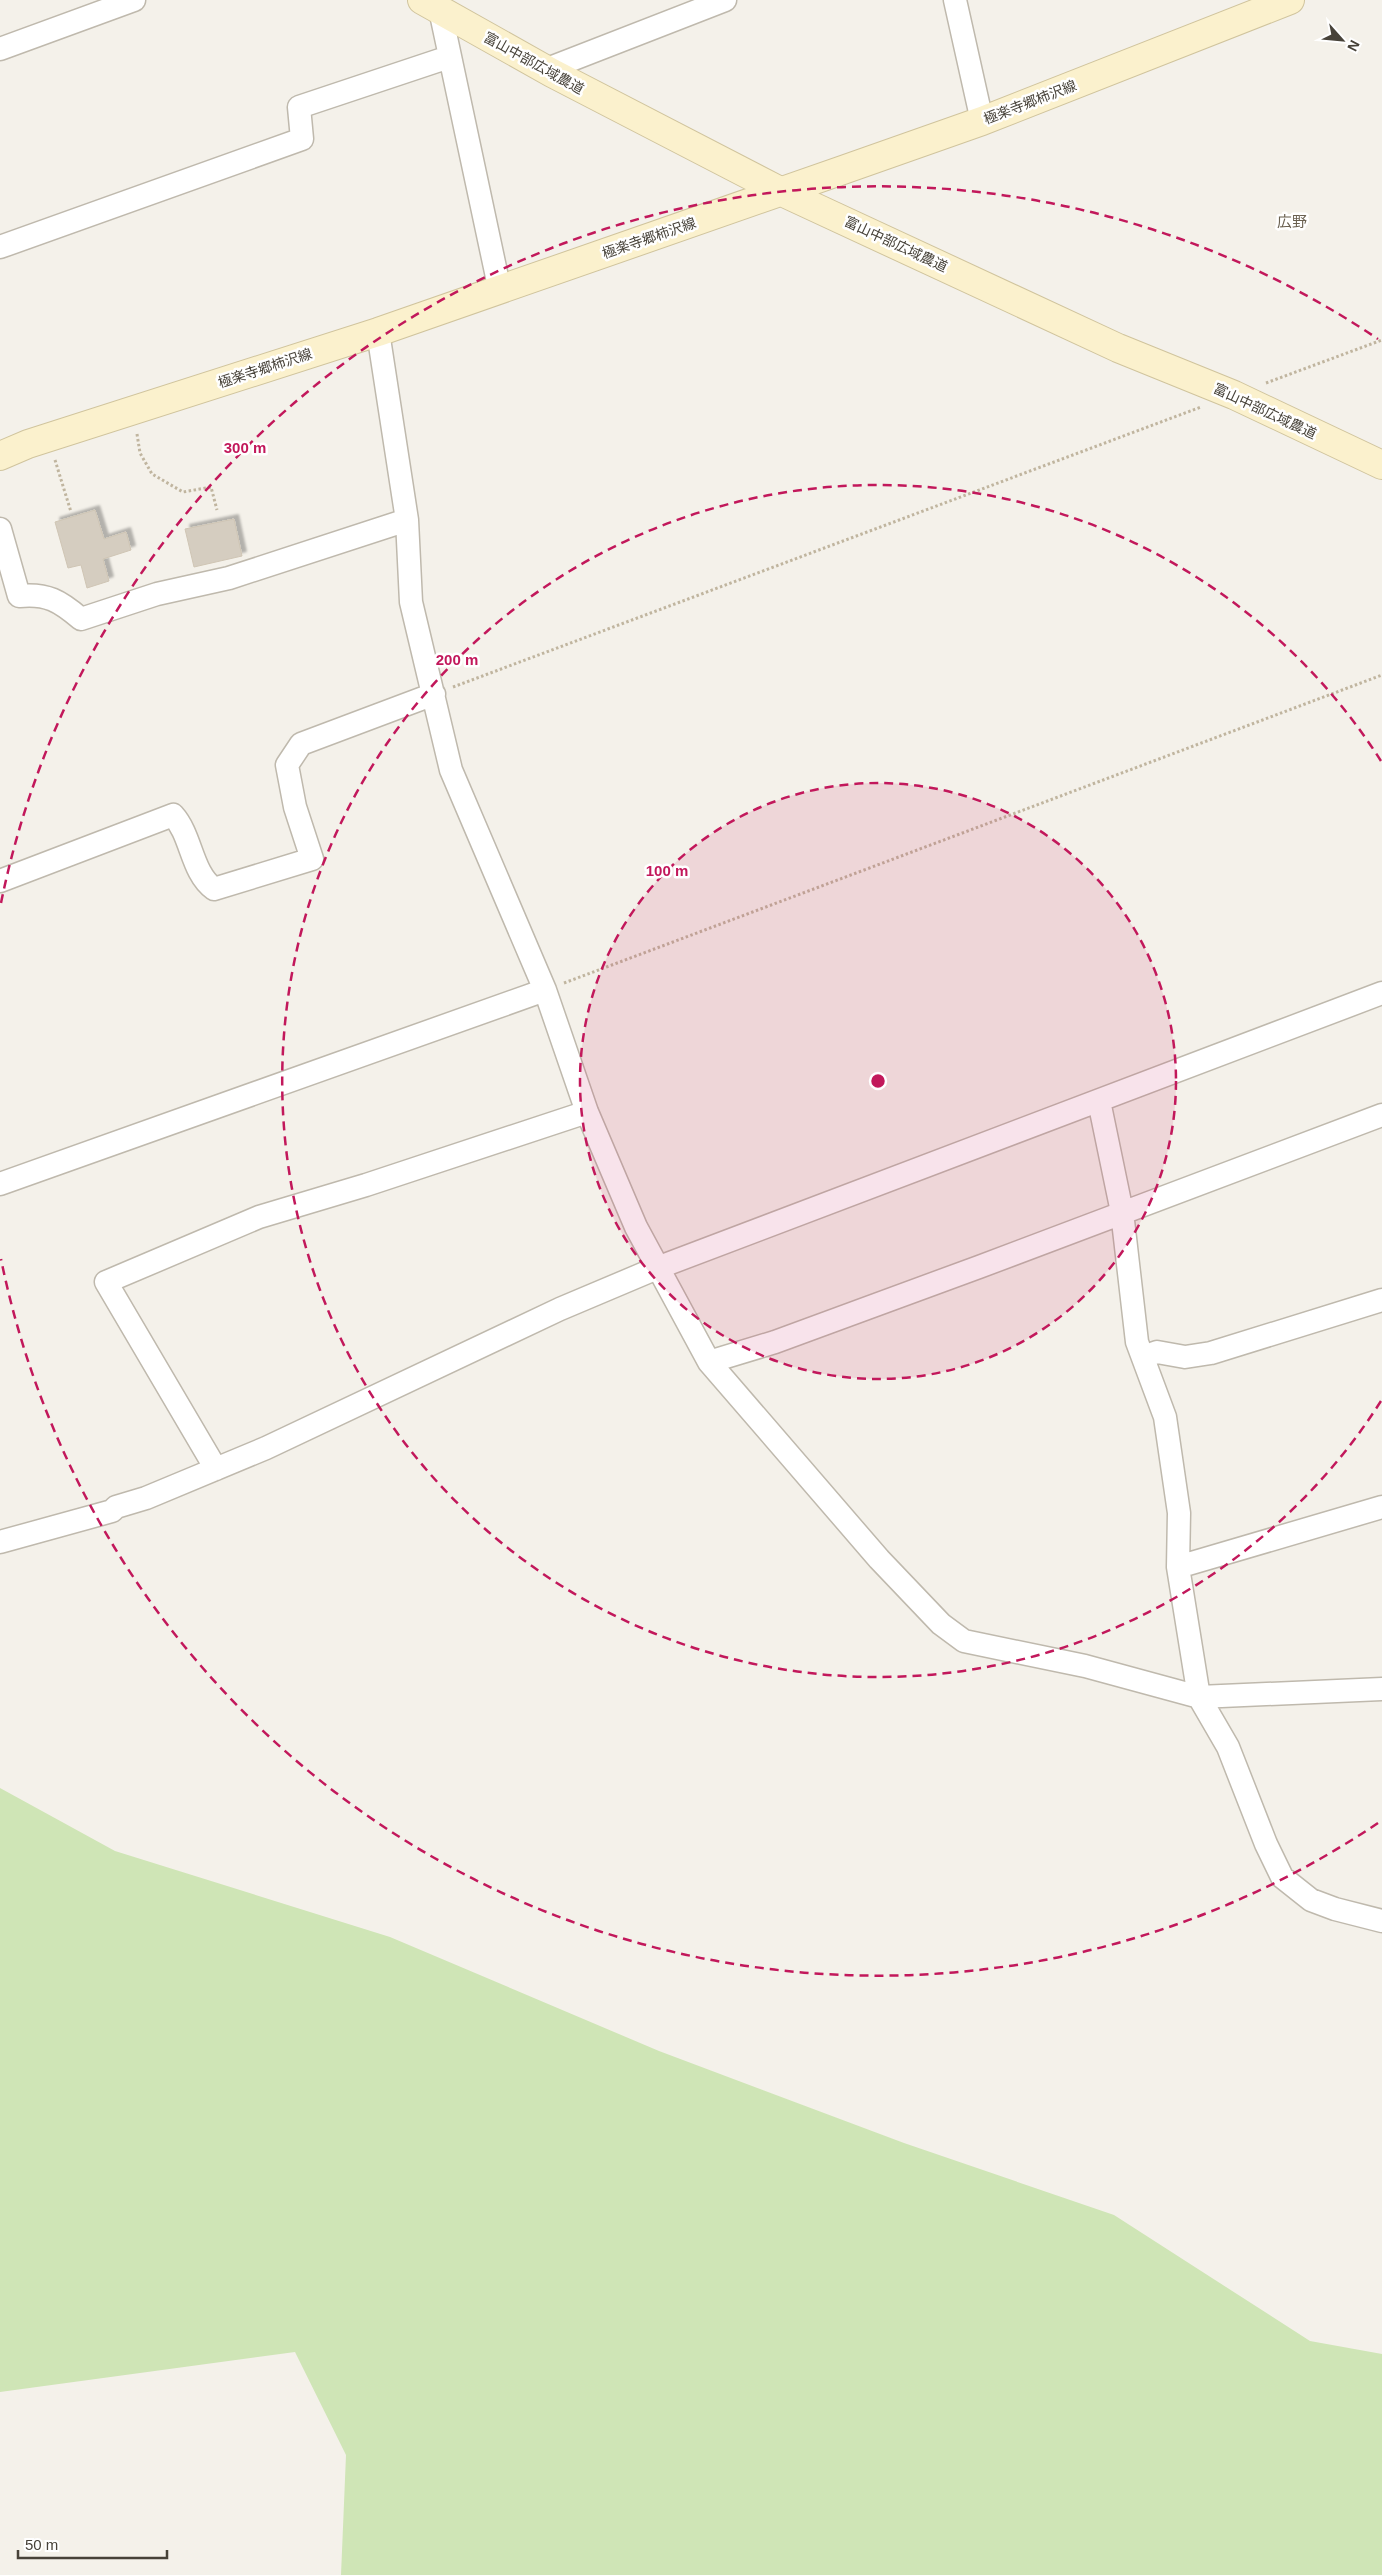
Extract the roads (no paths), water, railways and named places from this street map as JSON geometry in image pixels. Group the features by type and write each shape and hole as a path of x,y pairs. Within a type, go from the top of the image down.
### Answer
{"main road":[{"name":"極楽寺郷柿沢線","path":"0,456 49,438 500,291 782,192 982,121 1290,0"},
{"name":"富山中部広域農道","path":"433,4 545,70 782,192 1109,344 1234,395 1382,465"}],"street":[{"path":"0,49 134,0"},
{"path":"545,70 724,0"},
{"path":"955,0 982,121"},
{"path":"433,4 449,57 500,291"},
{"path":"0,247 302,139 299,107 449,57"},
{"path":"378,332 407,520 411,602 451,770 545,990 587,1112 636,1227 708,1362 878,1559 941,1624 964,1641 1085,1666 1199,1697 1382,1689"},
{"path":"0,529 10,599 33,595 60,601 81,619 157,594 229,578 407,520"},
{"path":"0,881 173,815 182,825 204,882 214,889 312,859 295,807 286,766 301,744 434,694"},
{"path":"0,1184 545,990"},
{"path":"0,1542 112,1511 116,1507 146,1498 216,1469 409,1382 560,1309 657,1268 1382,993"},
{"path":"1098,1100 1122,1212 1137,1342 1165,1417 1179,1513 1178,1567 1199,1697 1228,1747 1266,1844 1282,1876 1311,1900 1335,1909 1382,1921"},
{"path":"216,1469 106,1282 259,1217 366,1185 587,1112"},
{"path":"708,1362 793,1335 1382,1115"},
{"path":"1143,1357 1157,1352 1185,1357 1211,1353 1382,1300"},
{"path":"1178,1567 1382,1507"}],"district":[{"name":"広野","path":"1292,222"}]}
